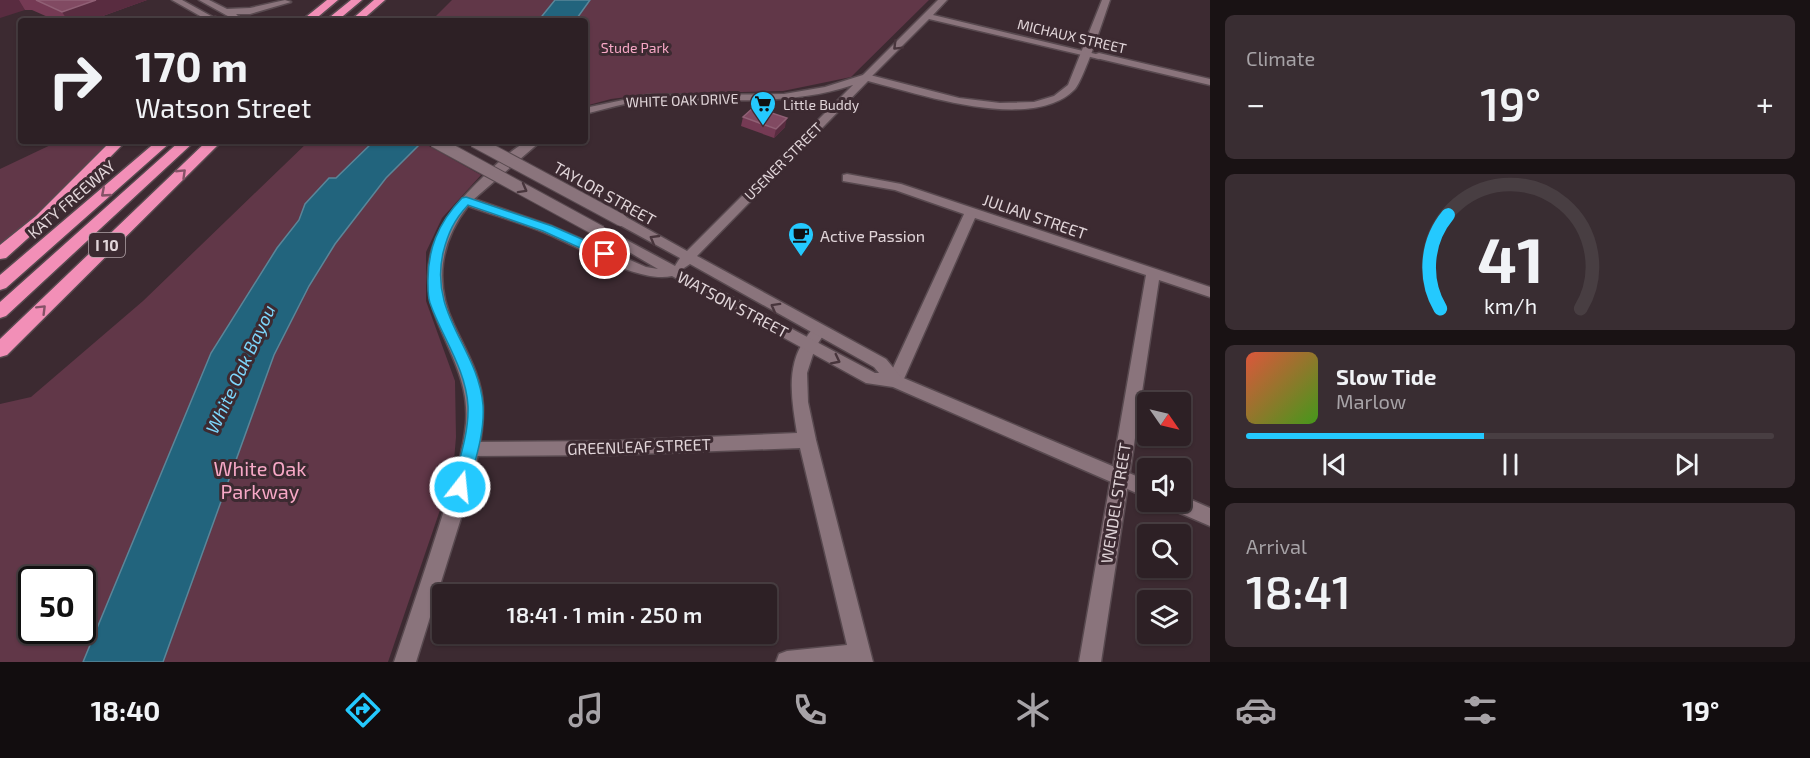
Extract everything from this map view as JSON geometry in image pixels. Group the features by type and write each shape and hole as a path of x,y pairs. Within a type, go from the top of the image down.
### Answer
{"highway":[{"path":"310,18 333,0"},
{"path":"334,18 357,0"},
{"path":"359,18 380,0"},
{"path":"0,254 41,219 116,144"},
{"name":"KATY FREEWAY","path":"0,284 162,144"},
{"path":"0,312 185,144"},
{"name":"I 10","path":"0,350 212,144"}],"street":[{"path":"176,0 209,18"},
{"path":"203,0 238,18"},
{"name":"USENER STREET","path":"674,271 943,0"},
{"path":"866,77 959,101 1000,106 1035,105 1058,98 1072,86 1106,0"},
{"path":"227,12 250,11 288,1"},
{"path":"266,18 288,1"},
{"name":"MICHAUX STREET","path":"927,16 1210,82"},
{"name":"WHITE OAK DRIVE","path":"588,110 625,101 648,99 784,97 827,90 866,77"},
{"path":"827,90 848,98"},
{"path":"440,144 674,271"},
{"name":"TAYLOR STREET","path":"480,144 687,258"},
{"path":"405,662 471,448 475,406 468,372 435,300 434,267 442,234 451,217 483,182 531,144"},
{"name":"JULIAN STREET","path":"848,178 897,187 1210,292"},
{"name":"WATSON STREET","path":"466,201 548,229 643,271 661,274 674,271 814,338"},
{"path":"895,381 972,212"},
{"name":"WATSON STREET","path":"687,258 814,338 872,379 895,381 1137,485"},
{"name":"WENDEL STREET","path":"1090,662 1153,273"},
{"path":"787,662 861,659 807,440 800,402 799,373 814,338"},
{"name":"GREENLEAF STREET","path":"471,448 609,448 807,440"},
{"path":"1191,509 1210,517"}],"green space":[{"name":"Stude Park","path":"452,0 929,0 851,77 783,91 651,94 611,99 588,105 588,18 434,18"},
{"path":"53,144 109,144 0,250 0,169"},
{"name":"White Oak Parkway","path":"306,144 425,144 481,175 442,218 426,252 426,301 455,381 456,437 453,472 388,662 0,662 0,404 31,397 143,301"}],"water":[{"path":"555,0 590,0 577,18 540,18"},
{"name":"White Oak Bayou","path":"371,144 420,144 386,178 335,244 309,286 274,355 163,662 83,662 90,644 96,644 96,631 211,353 277,248 299,220 305,204 329,178 336,178"}],"building":[{"path":"36,0 96,0 62,12"},
{"path":"754,107 787,118 776,129 743,117"}],"place":[{"name":"Little Buddy","path":"763,127"},
{"name":"Active Passion","path":"801,258"}],"route":[{"path":"460,487 471,448 475,406 468,372 435,300 434,267 442,234 451,217 466,201 548,229 605,254"}]}
